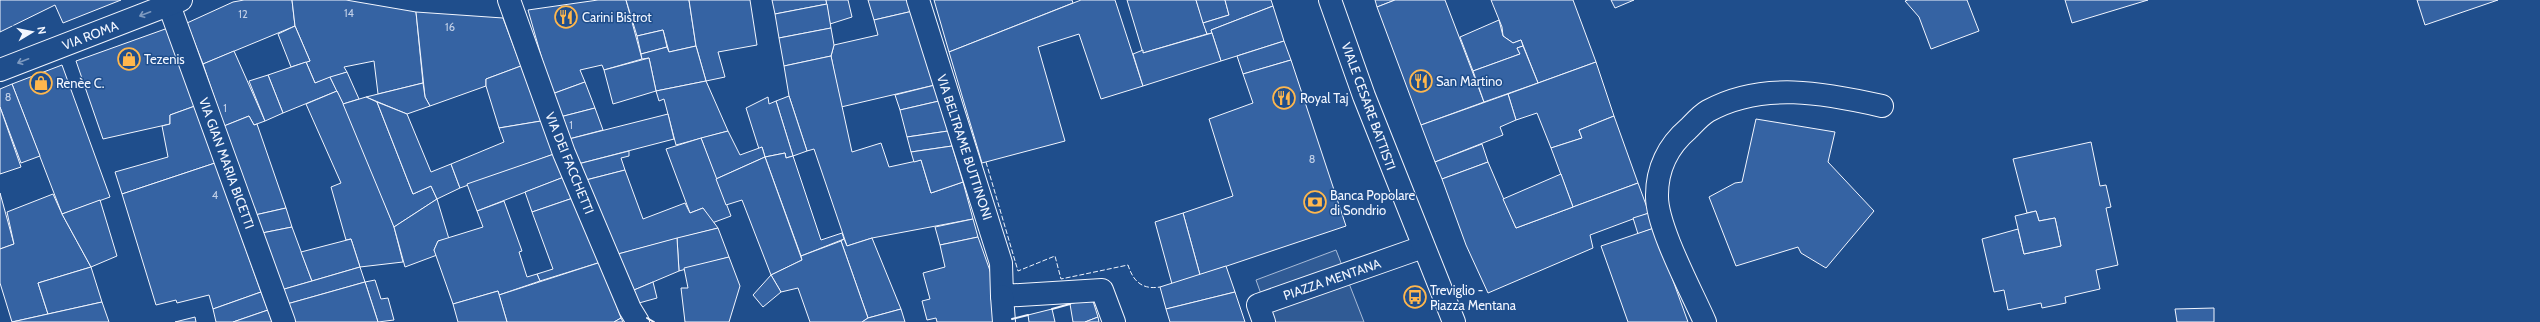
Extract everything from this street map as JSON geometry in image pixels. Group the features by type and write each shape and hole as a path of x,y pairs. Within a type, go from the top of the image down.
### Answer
{"street":[{"name":"VIA DEI FACCHETTI","path":"509,0 564,153 630,309 638,322"},
{"name":"VIA BELTRAME BUTTINONI","path":"918,0 1001,263 1004,322"},
{"name":"VIALE CESARE BATTISTI","path":"1330,0 1423,247 1454,322"},
{"name":"VIA ROMA","path":"0,70 175,2"},
{"name":"VIA GIAN MARIA BICETTI","path":"175,2 284,322"},
{"path":"1706,322 1674,252 1661,218 1656,197 1659,175 1666,154 1679,137 1707,112 1742,97 1783,92 1833,95 1882,106"},
{"name":"PIAZZA MENTANA","path":"1264,322 1258,305 1423,247"},
{"path":"1002,296 1102,290 1114,322"}],"shaded area":[{"path":"1336,250 1364,322 1271,322 1256,280"}],"building":[{"path":"0,0 121,0 63,23 55,5 0,32"},
{"path":"244,0 292,0 295,26 203,64 187,23 233,2"},
{"path":"292,0 346,0 416,12 423,83 378,94 374,61 344,67 347,72 315,83 306,62 310,61 295,26"},
{"path":"598,0 626,0 642,59 604,70 602,65 580,70 585,82 552,94 528,10"},
{"path":"626,0 689,0 696,46 669,52 663,30 637,36"},
{"path":"689,0 750,0 757,45 718,52 725,77 706,81 696,46"},
{"path":"772,0 826,0 827,4 775,14"},
{"path":"826,0 848,0 852,17 830,24"},
{"path":"868,0 910,0 913,11 874,20"},
{"path":"934,0 1072,0 1073,3 949,52"},
{"path":"1081,0 1115,0 1143,86 1101,99 1079,34 1038,47 1065,141 982,163 949,52"},
{"path":"1127,0 1196,0 1207,34 1143,53"},
{"path":"1196,0 1225,0 1229,15 1203,23"},
{"path":"1225,0 1271,0 1273,6 1211,30 1212,33 1207,34 1203,23 1229,15"},
{"path":"1375,0 1395,0 1377,7"},
{"path":"1395,0 1445,0 1484,102 1421,125 1377,7"},
{"path":"1491,0 1573,0 1596,62 1538,83 1521,40 1513,43 1503,36 1502,27"},
{"path":"1611,0 1634,0 1615,8"},
{"path":"1967,0 1979,31 1931,49 1919,17 1905,1"},
{"path":"2065,0 2148,0 2072,23"},
{"path":"2417,0 2498,0 2425,25"},
{"path":"827,4 831,28 779,38 775,14"},
{"path":"1273,6 1284,41 1221,61 1211,30"},
{"path":"913,11 935,85 841,107 831,56 834,45 878,35 874,20"},
{"path":"416,12 503,18 521,66 486,79 486,86 430,106 425,97"},
{"path":"1499,20 1503,36 1513,43 1521,40 1523,46 1517,48 1520,54 1473,71 1460,37"},
{"path":"295,26 310,61 291,67 278,34"},
{"path":"168,28 195,106 170,115 170,124 103,139 76,61"},
{"path":"831,28 834,45 831,56 784,66 779,38"},
{"path":"663,30 667,47 641,54 637,36"},
{"path":"1212,33 1221,61 1143,86 1133,54 1143,50 1143,53"},
{"path":"1284,41 1291,60 1243,74 1237,56"},
{"path":"696,46 706,81 656,91 649,58 642,59 641,54 667,47 669,52"},
{"path":"1523,46 1538,83 1484,102 1473,71 1520,54 1517,48"},
{"path":"234,51 265,121 254,125 249,116 224,126 203,64"},
{"path":"831,56 852,152 881,143 889,167 921,160 931,193 963,182 973,219 872,238 847,246 814,149 807,151 789,96 784,66"},
{"path":"649,58 656,91 613,104 604,70"},
{"path":"1291,60 1346,226 1200,275 1183,213 1233,196 1209,119 1253,103 1243,74"},
{"path":"306,62 315,83 330,77 337,91 283,113 268,75"},
{"path":"1596,62 1614,116 1579,130 1582,138 1551,148 1537,113 1516,120 1508,94"},
{"path":"62,65 110,197 62,214 12,84"},
{"path":"521,66 541,121 499,128 486,86 486,79"},
{"path":"347,72 359,99 343,104 330,77"},
{"path":"268,75 283,113 265,121 249,81"},
{"path":"706,81 728,131 676,145 664,99 659,101 656,91"},
{"path":"585,82 595,108 560,117 552,94"},
{"path":"423,83 425,97 430,106 407,114 366,97"},
{"path":"12,84 40,156 21,163 0,107 0,89"},
{"path":"935,85 939,101 900,110 895,95"},
{"path":"337,91 355,128 394,227 403,262 360,267 351,239 346,240 331,187 341,183 306,104"},
{"path":"1508,94 1516,120 1500,127 1503,135 1435,162 1421,125"},
{"path":"789,96 807,151 793,156 776,101"},
{"path":"366,97 377,102 413,194 431,186 437,199 394,227 343,104"},
{"path":"768,97 769,104 776,101 793,156 786,158 785,153 765,157 762,147 759,149 746,108"},
{"path":"939,101 948,131 907,137 900,110"},
{"path":"377,102 407,114 431,172 451,164 460,188 437,199 431,186 413,194"},
{"path":"195,106 215,163 122,194 115,172 168,157 162,126 170,124 170,115"},
{"path":"0,107 21,167 0,174"},
{"path":"595,108 603,130 569,139 560,117"},
{"path":"668,114 674,139 578,164 569,139"},
{"path":"249,116 254,125 257,124 286,208 255,215 224,126"},
{"path":"1614,116 1638,183 1573,207 1551,148 1582,138 1579,130"},
{"path":"1756,119 1835,132 1828,162 1874,211 1826,268 1801,253 1798,247 1736,266 1709,197 1735,183 1742,182"},
{"path":"541,121 554,154 460,188 451,164 504,142 499,128"},
{"path":"728,131 740,155 762,147 765,157 716,179 701,138"},
{"path":"948,131 952,146 911,152 907,137"},
{"path":"701,138 731,216 712,223 703,208 690,213 666,149"},
{"path":"2091,142 2100,186 2106,185 2111,207 2106,208 2118,265 2096,270 2100,289 2065,297 2066,303 2042,308 2041,303 2008,310 2004,290 1994,292 1982,239 2018,229 2024,254 2061,246 2055,218 2039,221 2036,211 2027,213 2013,159"},
{"path":"1482,144 1488,162 1442,179 1435,162"},
{"path":"952,146 963,182 931,193 921,160 914,162 911,152"},
{"path":"629,151 629,156 621,158 625,170 586,180 578,164"},
{"path":"785,153 786,158 793,156 821,240 842,233 844,239 801,256 765,157"},
{"path":"554,154 564,177 477,211 467,184"},
{"path":"765,157 802,260 771,275 742,200 726,205 716,179"},
{"path":"1488,162 1516,228 1638,183 1649,213 1590,235 1593,248 1488,293 1466,245 1442,179"},
{"path":"215,163 261,292 213,309 209,295 177,303 176,300 156,305 122,194"},
{"path":"625,170 643,219 685,203 690,213 703,208 718,228 618,254 586,180"},
{"path":"1561,174 1573,207 1516,228 1503,199"},
{"path":"564,177 573,198 532,212 525,192"},
{"path":"0,193 14,244 0,249"},
{"path":"53,194 62,214 91,267 38,283 48,314 12,322 0,283 0,249 14,244 7,212"},
{"path":"573,198 601,262 540,281 537,274 553,269 532,212"},
{"path":"437,199 449,239 438,241 434,250 437,255 405,267 394,227"},
{"path":"100,200 117,256 91,267 62,214"},
{"path":"504,201 522,251 519,252 527,277 537,274 540,281 499,295 498,291 453,304 434,250 438,241 483,227 477,211"},
{"path":"286,208 292,227 262,233 255,215"},
{"path":"2036,211 2039,221 2055,218 2061,246 2024,254 2015,216"},
{"path":"1183,213 1200,275 1172,284 1155,222"},
{"path":"1649,213 1654,228 1638,234 1633,218"},
{"path":"973,219 978,237 940,245 935,227"},
{"path":"292,227 312,281 281,290 262,233"},
{"path":"718,228 729,257 679,271 677,238"},
{"path":"1654,228 1688,322 1628,322 1601,246"},
{"path":"978,237 994,282 996,322 937,322 936,318 927,320 922,301 930,299 923,273 945,267 940,245"},
{"path":"677,238 679,271 634,290 618,254"},
{"path":"872,238 901,309 868,318 841,241 844,239 847,246"},
{"path":"351,239 360,267 312,281 301,252"},
{"path":"841,241 868,318 862,322 810,322 798,288 781,292 771,275 802,260 801,256"},
{"path":"729,257 740,286 729,322 685,322 681,288 688,288 684,268"},
{"path":"601,262 621,318 614,322 507,322 499,295"},
{"path":"1226,266 1235,292 1166,309 1160,287"},
{"path":"91,267 102,302 48,314 38,283"},
{"path":"360,267 365,282 287,304 281,290"},
{"path":"771,275 781,292 763,307 753,295"},
{"path":"375,280 381,299 388,298 394,320 378,322 365,282"},
{"path":"365,282 378,322 293,322 287,304"},
{"path":"653,282 657,298 639,303 634,290"},
{"path":"498,291 507,322 458,322 453,304"},
{"path":"261,292 268,310 233,322 216,322 213,309"},
{"path":"1235,292 1245,322 1170,322 1166,309"},
{"path":"1092,298 1098,317 1085,322 1073,322 1070,304"},
{"path":"102,302 109,322 12,322"},
{"path":"2214,308 2214,322 2177,322 2175,309"},
{"path":"901,309 905,322 862,322 868,318"},
{"path":"1052,309 1055,322 1029,322 1028,315"},
{"path":"268,310 272,322 233,322"},
{"path":"195,317 196,322 175,322"},
{"path":"1098,317 1099,322 1085,322"},
{"path":"621,318 623,322 614,322"}],"fence":[{"path":"986,162 1018,271 1055,256 1061,279 1128,265 1133,276 1143,286 1154,288 1160,287"}],"wall":[{"path":"1052,309 1070,304"},
{"path":"1012,319 1028,315"},
{"path":"647,318 654,322"}],"place":[{"name":"Carini Bistrot","path":"566,17"},
{"name":"Tezenis","path":"129,59"},
{"name":"San Martino","path":"1421,81"},
{"name":"Renèe C.","path":"41,83"},
{"name":"Royal Taj","path":"1284,98"},
{"name":"Banca Popolare di Sondrio","path":"1315,202"},
{"name":"Treviglio - Piazza Mentana","path":"1415,297"}]}
